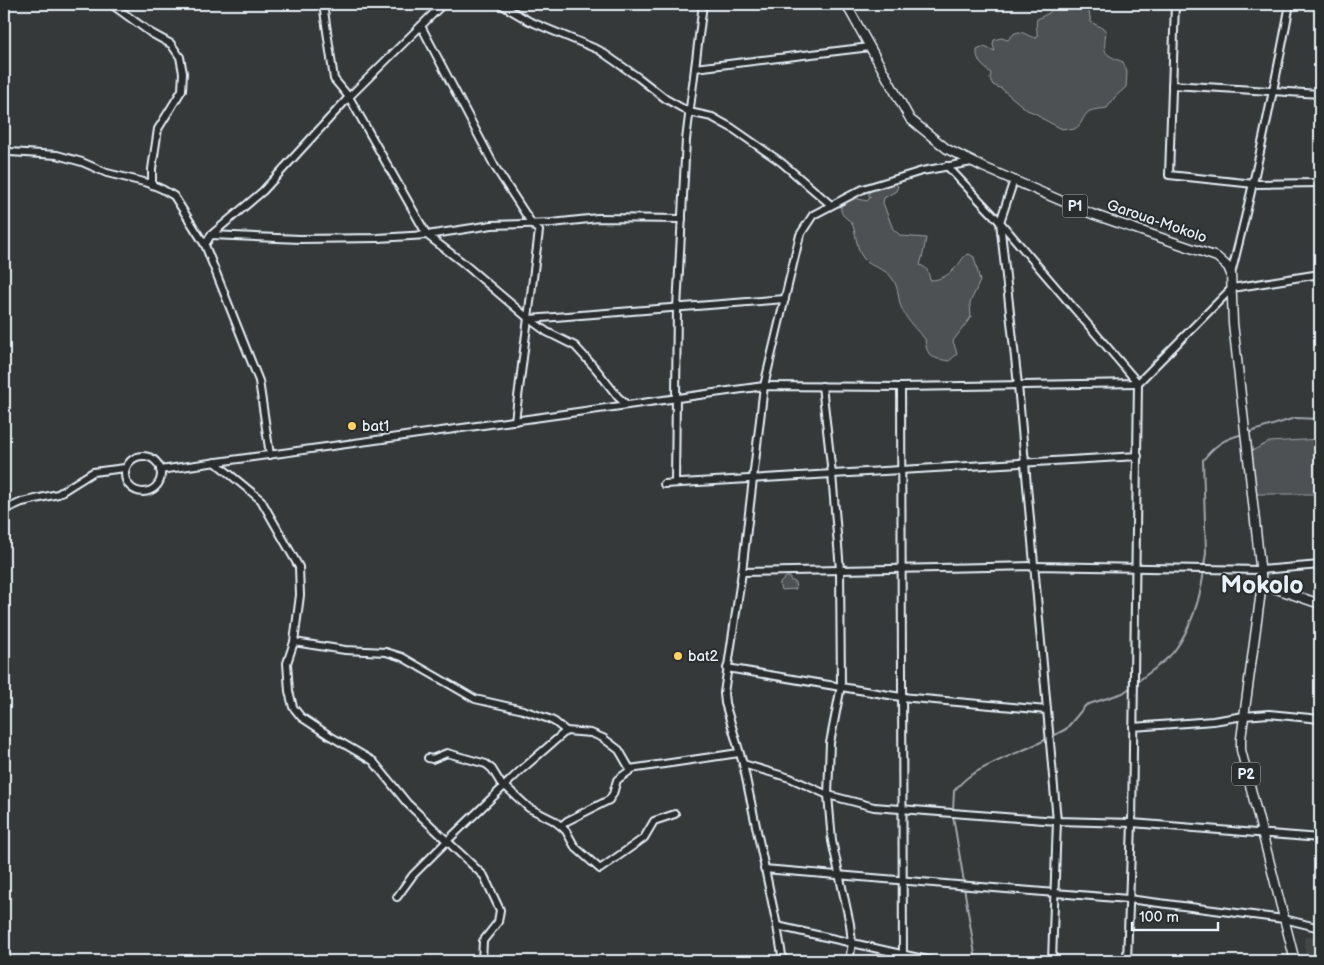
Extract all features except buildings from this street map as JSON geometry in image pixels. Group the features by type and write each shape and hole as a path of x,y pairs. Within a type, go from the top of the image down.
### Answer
{"main road":[{"name":"Garoua-Mokolo","path":"846,4 910,118 947,148 972,162 1092,214 1217,257 1228,267 1231,274"},
{"path":"1231,274 1233,323 1262,584 1320,604"},
{"name":"P2","path":"1262,584 1241,750 1295,961"}],"street":[{"path":"111,4 151,33 171,44 180,57 183,73 182,90 158,129 152,169 152,185"},
{"path":"323,4 334,79 349,97 427,235 528,318 547,332 575,346 596,369 618,398 627,405"},
{"path":"205,245 211,235 263,191 349,97 443,4"},
{"path":"500,4 529,21 599,50 666,99 689,112 712,117 745,137 781,162 831,205"},
{"path":"675,483 677,308 686,140 703,4"},
{"path":"1175,4 1169,175 1254,184 1320,183"},
{"path":"1231,274 1254,184 1274,92 1290,4"},
{"path":"421,26 495,167 532,224 540,231 515,421"},
{"path":"695,68 870,47"},
{"path":"1172,85 1320,94"},
{"path":"4,148 10,152 56,155 82,162 107,173 152,185 174,196 205,245 259,381 270,454"},
{"path":"783,961 743,764 724,699 742,572 764,386 800,235 813,215 863,189 922,171 972,162"},
{"path":"947,166 1000,222 1138,383 1132,676 1132,823 1127,961"},
{"path":"1014,180 1000,222 1018,385 1057,821 1056,893 1052,961"},
{"path":"211,235 300,240 378,238 427,235 492,225 532,224 598,218 682,219"},
{"path":"160,470 764,386 901,387 1138,383 1232,288 1320,274"},
{"path":"528,318 785,299"},
{"path":"822,386 840,570 840,686 830,743 828,795 832,841 850,924 852,943 849,961"},
{"path":"901,387 903,958"},
{"path":"664,484 1138,456"},
{"path":"148,457 154,460 160,470 160,480 151,491 137,492 130,488 126,482 125,468 134,458 148,457"},
{"path":"215,462 261,500 299,566 300,595 287,678 290,701 296,713 330,736 373,761 407,803 484,876 499,906 500,916 498,922 483,941 482,961"},
{"path":"4,510 22,502 58,494 93,472 125,468"},
{"path":"742,572 1034,566 1261,570 1320,565"},
{"path":"294,642 345,650 392,654 415,664 467,695 482,701 523,710 549,719 556,722 566,732"},
{"path":"727,668 901,697 1047,710"},
{"path":"1133,727 1213,721 1268,714 1320,719"},
{"path":"397,898 413,874 536,756 566,732 591,733 603,738 618,750 629,768 632,769"},
{"path":"561,826 567,821 610,800 617,780 632,769 739,752"},
{"path":"428,758 436,758 447,753 480,762 492,770 504,786 529,808 561,826 575,847 600,869 641,841 654,821 675,814"},
{"path":"743,764 790,778 828,795 868,805 1057,821 1132,823 1320,838"},
{"path":"764,869 903,882 1128,899 1284,919 1320,928"},
{"path":"777,926 852,943 903,958 932,961"}],"shaded area":[{"path":"1056,4 1088,4 1091,22 1106,30 1105,48 1107,54 1123,62 1127,72 1126,87 1107,108 1090,111 1077,128 1069,130 1067,128 1062,129 1027,110 1002,89 993,85 990,79 991,73 981,64 977,54 977,50 984,47 995,51 994,40 1001,38 1008,40 1012,35 1019,32 1037,38 1037,19 1049,13"},
{"path":"889,183 898,186 896,191 884,198 883,203 893,229 901,236 926,238 920,265 927,270 930,280 942,278 949,274 967,255 969,254 974,257 980,281 970,303 971,317 953,341 957,354 949,361 931,356 927,350 925,339 904,314 894,281 886,272 864,259 858,247 853,226 841,212 841,204 855,198 867,201 871,197 869,196 869,191"},
{"path":"1320,439 1320,494 1255,494 1250,452 1269,442"},
{"path":"786,577 790,577 790,580 795,582 796,589 781,590 779,584"},
{"path":"1320,936 1320,961 1306,961 1304,937"}],"waterway":[{"path":"1247,433 1295,418 1320,419"},
{"path":"1204,566 1206,553 1203,460 1220,443 1243,434"},
{"path":"1137,682 1167,658 1181,641 1194,612 1204,571"},
{"path":"1051,737 1066,729 1086,705 1123,693 1131,687"},
{"path":"953,811 954,791 962,782 989,765 1047,739"},
{"path":"953,816 964,882"},
{"path":"964,887 976,961"}],"place":[{"name":"bat1","path":"352,426"},
{"name":"bat2","path":"678,656"}],"district":[{"name":"Mokolo","path":"1262,584"}]}
